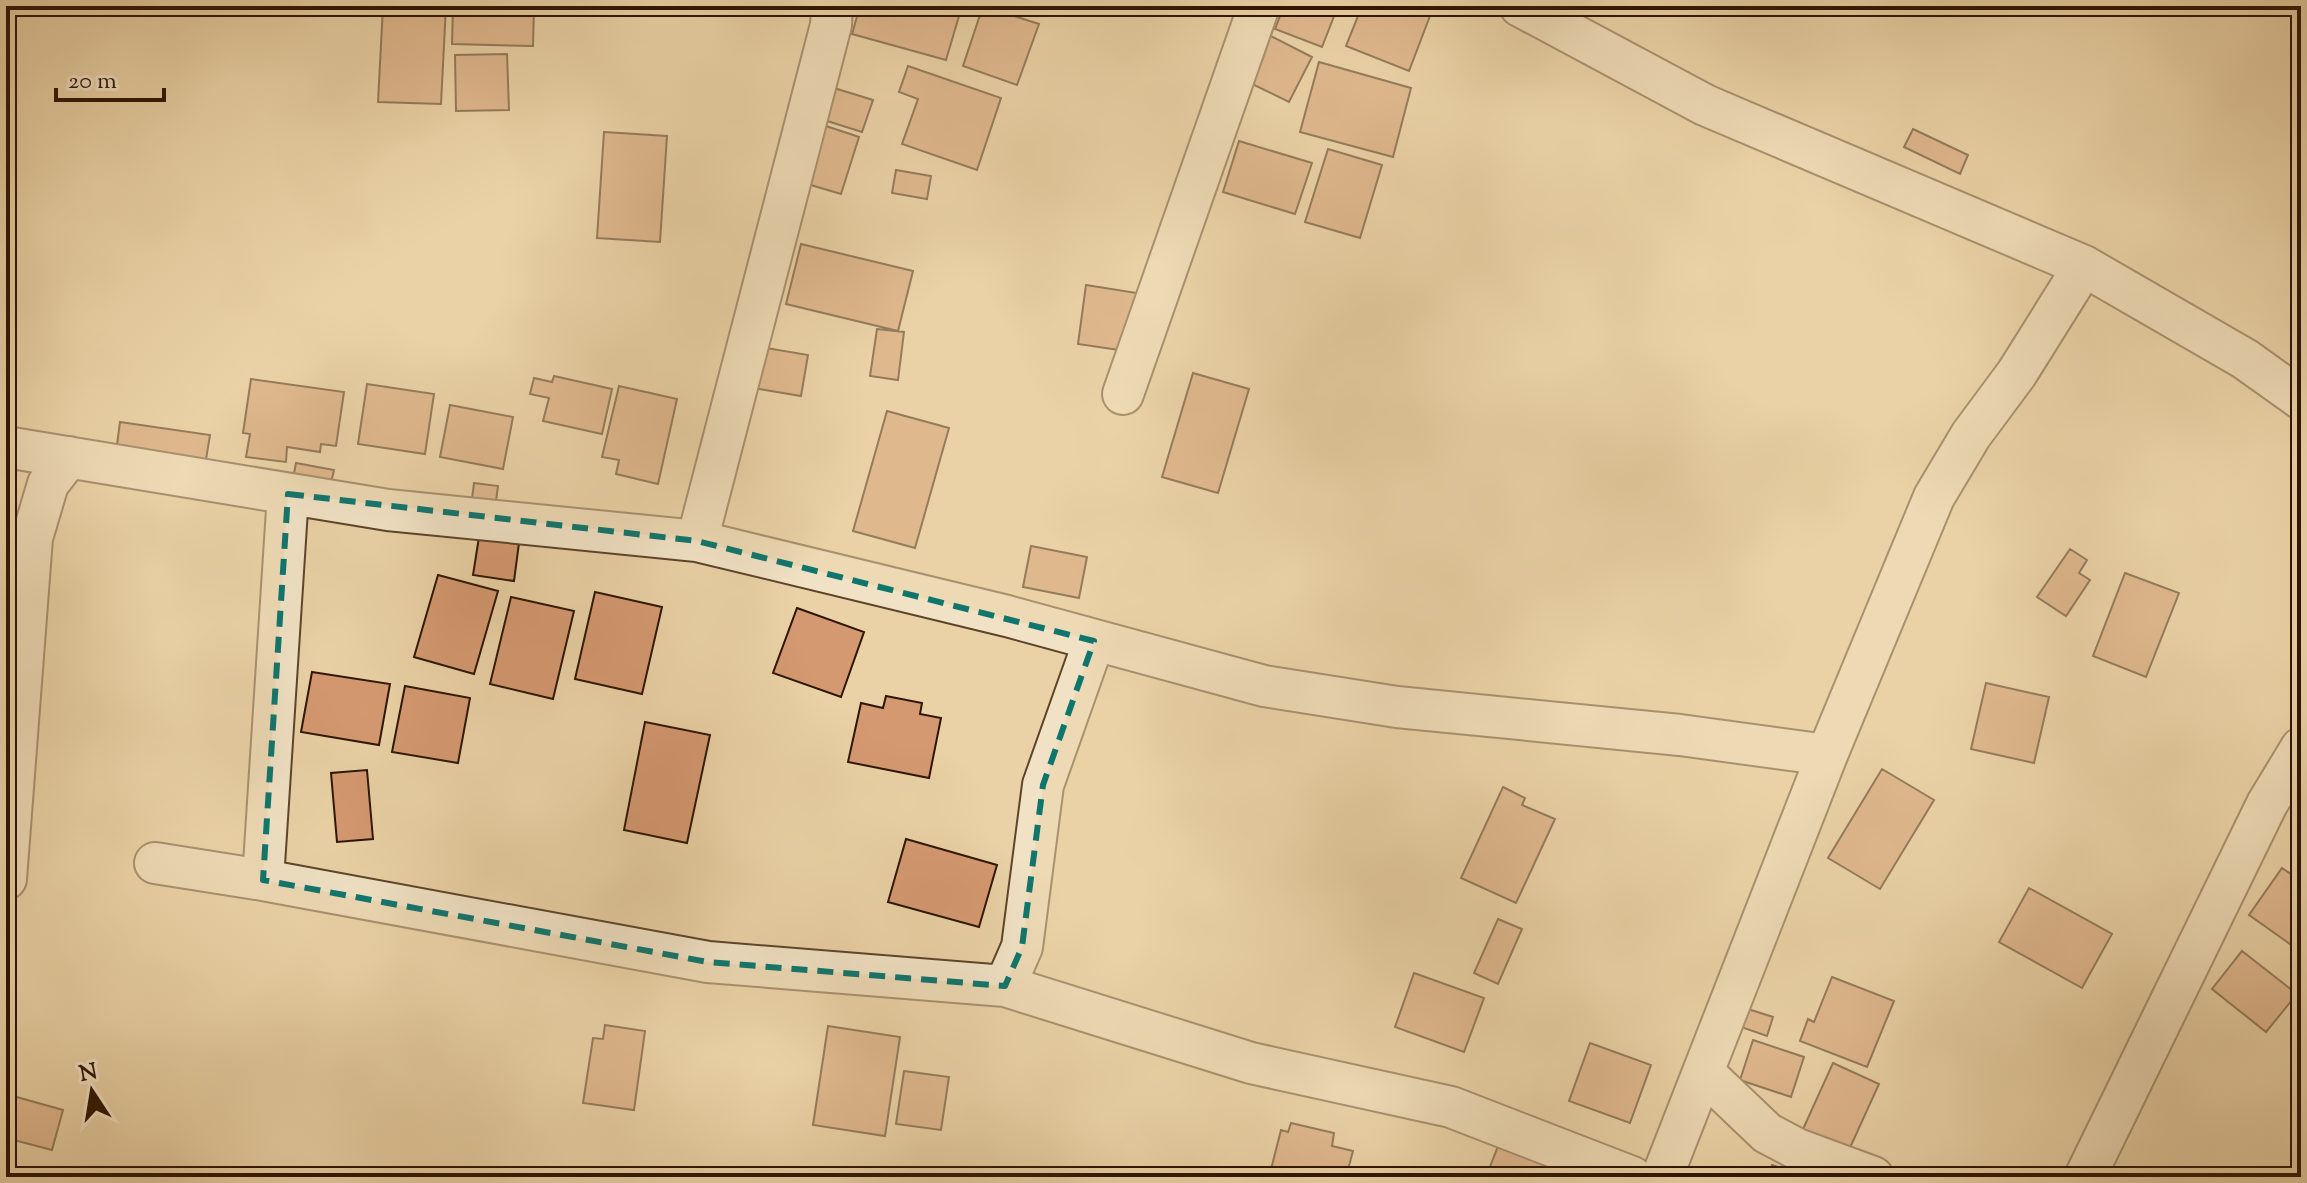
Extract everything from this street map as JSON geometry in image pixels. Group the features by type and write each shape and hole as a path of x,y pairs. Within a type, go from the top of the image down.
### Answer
{"street":[{"path":"697,541 824,54 832,6"},
{"path":"1123,394 1259,6"},
{"path":"1520,6 1705,105 2084,266 2245,359 2301,399"},
{"path":"1662,1177 1827,755 1934,497 1971,435 2017,373 2084,266"},
{"path":"6,447 388,510 697,541 1007,616 1264,686 1397,707 1680,735 1827,755"},
{"path":"6,879 32,538 48,484 69,457"},
{"path":"263,880 288,494"},
{"path":"1005,986 1022,947 1043,785 1094,641"},
{"path":"2085,1177 2267,804 2301,748"},
{"path":"155,863 708,962 1005,986 1251,1063 1451,1107 1632,1177"},
{"path":"1704,1073 1767,1133 1797,1149 1873,1177"}],"highlighted area":[{"path":"288,494 697,541 1094,641 1043,785 1022,947 1005,986 708,962 263,880"}],"building":[{"path":"383,6 446,6 441,104 378,102"},
{"path":"453,6 534,6 533,46 452,44"},
{"path":"860,6 962,6 946,60 852,34"},
{"path":"983,6 1039,24 1017,85 963,66"},
{"path":"1284,6 1338,6 1322,47 1275,29"},
{"path":"1362,6 1433,8 1409,71 1346,46"},
{"path":"1267,34 1312,57 1289,102 1244,80"},
{"path":"507,54 509,110 456,111 455,55"},
{"path":"1319,62 1411,88 1393,157 1300,132"},
{"path":"908,66 1001,98 977,170 902,144 918,99 899,92"},
{"path":"834,88 873,100 862,132 824,120"},
{"path":"823,125 859,137 841,194 804,183"},
{"path":"1913,129 1968,155 1960,174 1904,147"},
{"path":"604,132 667,136 660,242 597,238"},
{"path":"1239,141 1312,163 1295,214 1223,192"},
{"path":"1328,149 1382,165 1360,238 1305,222"},
{"path":"896,170 931,176 927,199 892,193"},
{"path":"801,244 913,271 898,331 786,304"},
{"path":"1086,285 1143,294 1133,352 1078,344"},
{"path":"877,329 904,332 898,380 870,376"},
{"path":"754,346 808,355 801,396 747,387"},
{"path":"1193,373 1249,389 1218,493 1162,477"},
{"path":"554,376 612,389 602,434 543,421 549,398 530,394 534,378 552,382"},
{"path":"251,379 344,392 336,446 321,444 320,452 287,447 286,462 246,457 250,434 243,433"},
{"path":"367,384 434,394 425,454 358,444"},
{"path":"619,386 677,399 658,484 616,474 619,460 602,457"},
{"path":"450,405 513,417 503,469 440,457"},
{"path":"887,411 949,428 915,548 853,531"},
{"path":"120,422 210,435 204,472 115,460"},
{"path":"296,463 334,470 329,491 292,484"},
{"path":"474,483 498,486 495,509 471,506"},
{"path":"479,537 519,543 514,581 473,575"},
{"path":"1031,546 1087,557 1079,598 1023,587"},
{"path":"2070,549 2087,560 2079,573 2090,580 2066,616 2037,597"},
{"path":"2125,573 2179,593 2146,677 2093,656"},
{"path":"438,575 498,591 474,674 414,657"},
{"path":"595,592 662,607 642,694 575,679"},
{"path":"511,597 574,611 553,699 490,684"},
{"path":"797,608 864,632 841,697 773,673"},
{"path":"312,672 390,684 379,745 301,732"},
{"path":"1986,683 2049,697 2034,763 1971,749"},
{"path":"405,686 470,698 458,763 392,752"},
{"path":"886,696 922,703 920,714 941,718 929,778 848,762 861,703 883,708"},
{"path":"645,722 710,735 687,843 624,830"},
{"path":"1882,769 1934,800 1880,889 1828,858"},
{"path":"367,770 373,839 337,842 331,773"},
{"path":"1503,787 1525,798 1522,805 1555,819 1516,903 1461,878"},
{"path":"906,839 997,865 979,927 888,902"},
{"path":"2282,868 2301,881 2301,944 2297,949 2249,915"},
{"path":"2029,888 2112,934 2082,988 1999,942"},
{"path":"1498,919 1522,929 1498,984 1474,973"},
{"path":"2242,951 2297,994 2266,1032 2212,989"},
{"path":"1414,973 1484,998 1464,1052 1395,1027"},
{"path":"1832,977 1894,1001 1867,1067 1800,1041 1808,1019 1814,1022"},
{"path":"1748,1009 1773,1017 1767,1036 1741,1027"},
{"path":"605,1025 645,1031 634,1110 583,1103 593,1038 603,1039"},
{"path":"828,1026 900,1037 885,1136 813,1125"},
{"path":"1753,1040 1804,1057 1791,1097 1740,1080"},
{"path":"1590,1043 1651,1065 1630,1123 1569,1101"},
{"path":"1833,1063 1879,1084 1849,1150 1803,1129"},
{"path":"904,1071 949,1077 941,1130 896,1124"},
{"path":"6,1094 63,1110 52,1150 6,1138"},
{"path":"1291,1123 1334,1133 1332,1146 1353,1151 1346,1177 1269,1177 1281,1130 1288,1132"},
{"path":"1500,1141 1590,1177 1486,1177"},
{"path":"1772,1165 1809,1177 1768,1177"}]}
